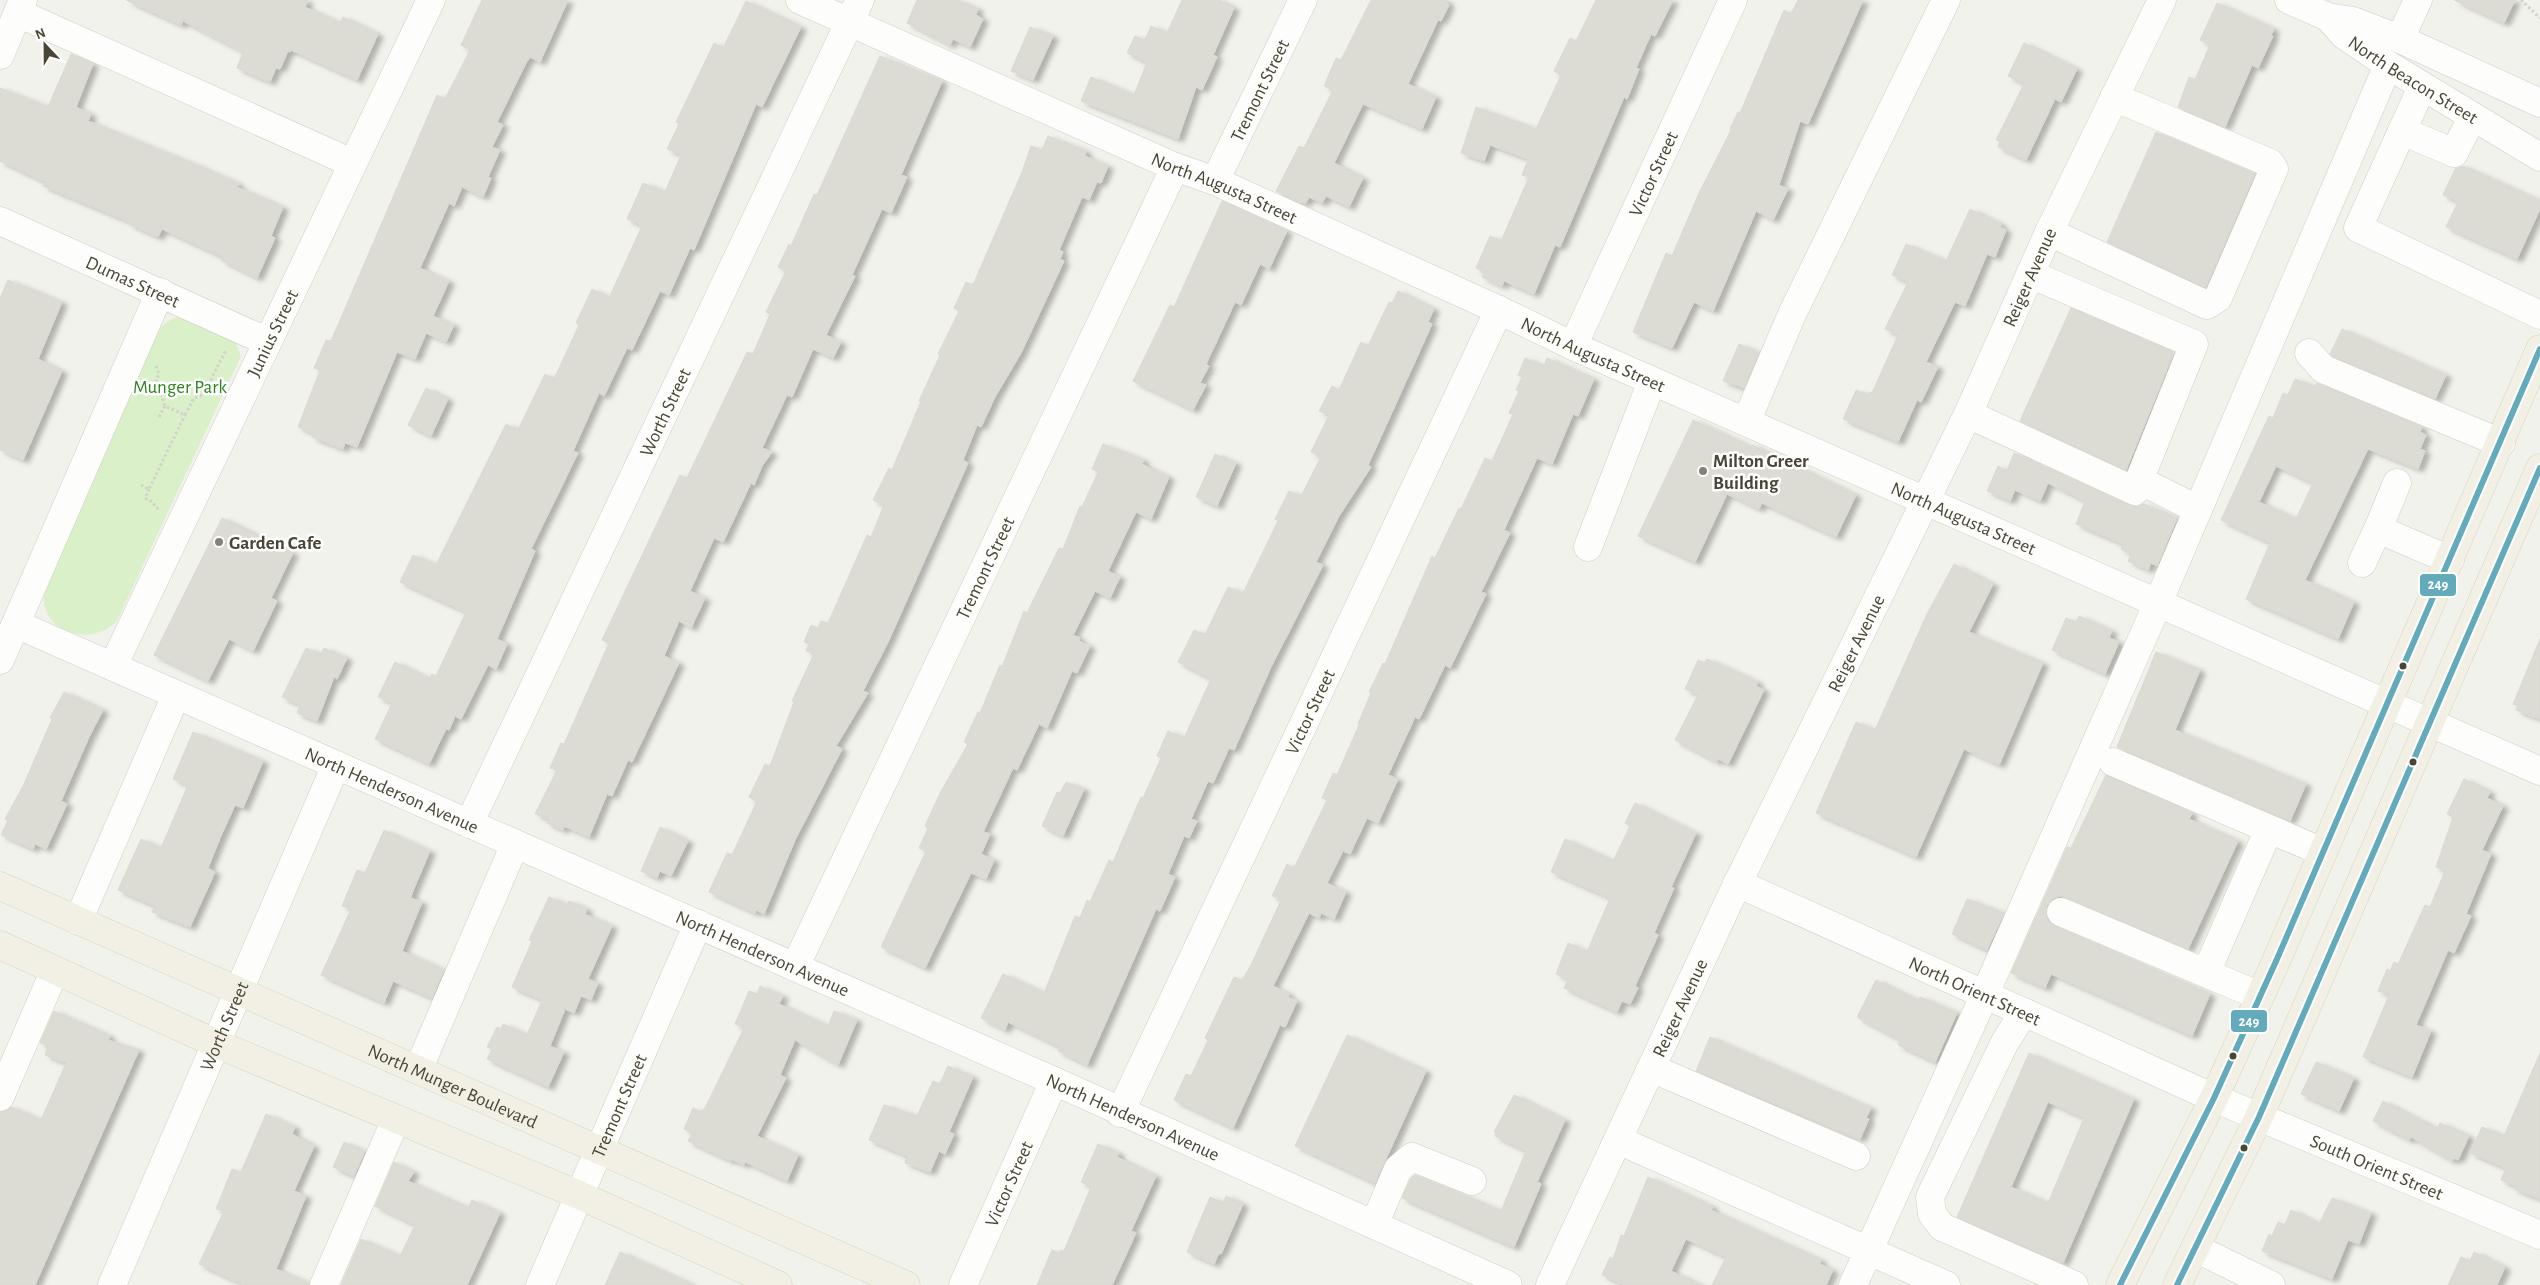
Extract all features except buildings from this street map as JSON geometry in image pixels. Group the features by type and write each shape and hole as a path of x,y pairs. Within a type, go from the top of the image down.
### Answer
{"main road":[{"path":"2120,1285 2214,1098 2260,996 2501,444 2540,349"},
{"path":"2177,1285 2259,1117 2430,723 2538,482"},
{"name":"North Munger Boulevard","path":"0,886 906,1285"},
{"path":"0,945 218,1044 579,1195 762,1282"}],"street":[{"name":"North Augusta Street","path":"800,0 855,11 1175,167 1215,181 1499,310 1573,346 2540,771"},
{"name":"Tremont Street","path":"1215,181 1303,0"},
{"name":"Victor Street","path":"1573,346 1733,0"},
{"path":"1746,422 1793,312 1946,0"},
{"name":"Reiger Avenue","path":"1550,1285 1737,883 1968,414 2049,232 2162,0"},
{"name":"North Beacon Street","path":"2288,0 2328,17 2344,35 2388,65 2472,118 2540,157"},
{"path":"2400,39 2418,0"},
{"name":"Junius Street","path":"113,666 427,1"},
{"path":"0,55 20,7 352,163"},
{"name":"Worth Street","path":"469,824 855,11"},
{"path":"2328,17 2353,21 2400,39 2540,104"},
{"path":"1853,1285 1985,994 2158,603 2388,65"},
{"path":"2422,87 2358,228 2540,315"},
{"path":"2049,232 2207,305 2218,298 2274,169 2270,163 2114,98"},
{"path":"2402,131 2454,153 2472,118"},
{"name":"Tremont Street","path":"796,968 1175,167"},
{"name":"Dumas Street","path":"0,221 266,341"},
{"path":"1968,414 2134,492 2194,344 2030,274"},
{"path":"0,660 160,292"},
{"name":"Victor Street","path":"1120,1112 1499,310"},
{"path":"2309,353 2323,369 2501,444"},
{"path":"1588,547 1652,381"},
{"path":"2139,480 2197,509"},
{"path":"2362,563 2397,483"},
{"path":"2378,528 2450,560"},
{"name":"North Henderson Avenue","path":"16,624 698,924 1508,1285"},
{"path":"78,920 176,695"},
{"path":"2113,762 2323,852"},
{"name":"Worth Street","path":"112,1285 218,1044 238,991 336,765"},
{"path":"2206,973 2269,828"},
{"path":"418,1070 515,844"},
{"name":"North Orient Street","path":"1737,883 2214,1098"},
{"path":"2061,912 2260,996"},
{"name":"Tremont Street","path":"540,1285 698,924"},
{"path":"0,1097 55,970"},
{"path":"2024,1012 2005,1042 1930,1197 1932,1214 1942,1227 2074,1285"},
{"path":"1651,1068 1856,1156"},
{"name":"Victor Street","path":"963,1285 1054,1082"},
{"name":"South Orient Street","path":"2214,1098 2540,1235"},
{"path":"324,1285 396,1118"},
{"path":"1618,1140 1946,1285"},
{"path":"1374,1225 1398,1168 1412,1157 1472,1180"},
{"path":"2196,1248 2271,1285"}],"path":[{"path":"2521,0 2540,18"},
{"path":"141,485 149,489 194,398 203,394 226,350"},
{"path":"153,361 159,374 156,380 165,406 159,417"},
{"path":"165,406 186,415"}],"green space":[{"name":"Munger Park","path":"180,317 235,341 241,356 117,621 105,630 92,634 66,631 48,615 44,602 45,587 153,340 161,327 172,319"}],"transit line":[{"name":"249","path":"2120,1285 2214,1098 2277,959 2540,349"},
{"name":"249","path":"2177,1285 2259,1117 2540,468"}],"place":[{"name":"Milton Greer Building","path":"1703,471"},
{"name":"Garden Cafe","path":"219,542"}]}
